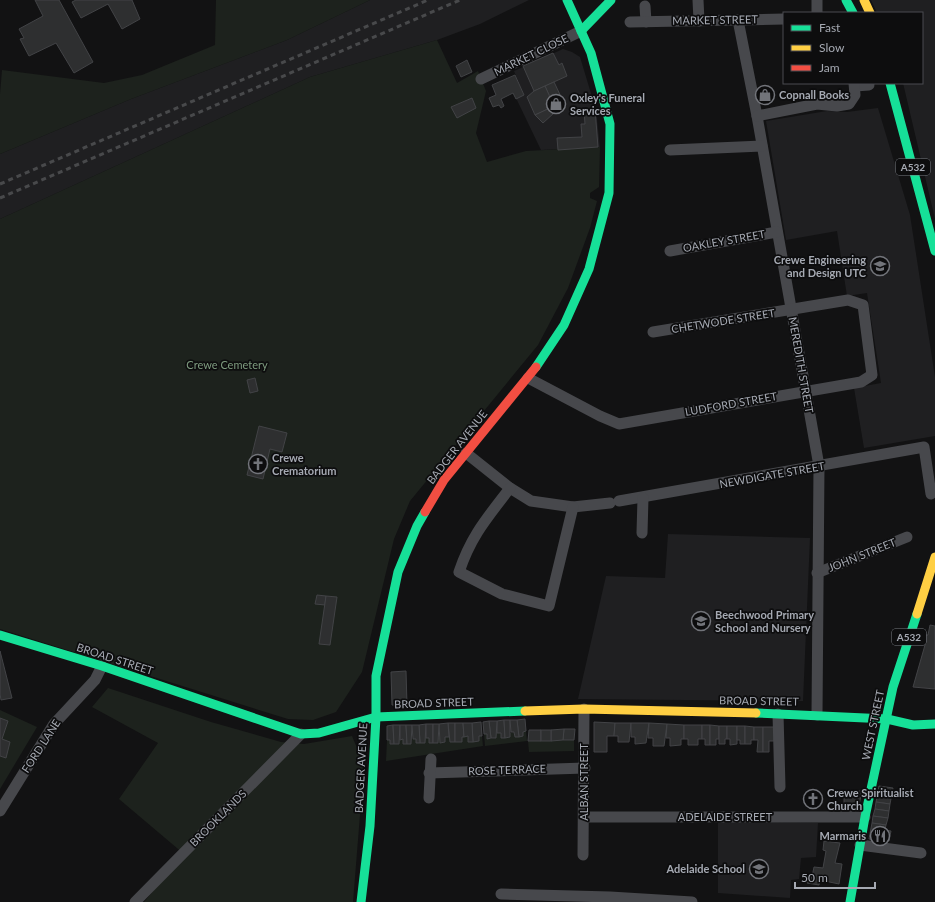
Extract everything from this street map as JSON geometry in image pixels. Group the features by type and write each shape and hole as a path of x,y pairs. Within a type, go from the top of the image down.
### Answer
{"street":[{"name":"BADGER AVENUE","path":"361,902 370,826 376,717 376,676 398,572 417,526 444,480 528,378 564,325 589,269 609,194 610,124 599,78 591,53 567,0"},
{"path":"581,31 610,0"},
{"path":"698,0 699,21"},
{"path":"817,0 817,12"},
{"path":"846,0 852,12"},
{"path":"864,0 870,12"},
{"path":"645,6 646,22"},
{"name":"MARKET STREET","path":"630,22 783,19"},
{"name":"MEREDITH STREET","path":"738,20 757,116 819,466 817,715"},
{"name":"MARKET CLOSE","path":"481,79 581,31"},
{"name":"A532","path":"890,84 935,251"},
{"path":"757,116 817,104 837,106 849,104 855,95 855,85 869,85"},
{"path":"670,150 762,146"},
{"name":"OAKLEY STREET","path":"670,251 778,232"},
{"name":"CHETWODE STREET","path":"653,332 848,300 863,305"},
{"name":"LUDFORD STREET","path":"528,378 619,424 861,382 872,375 863,305"},
{"name":"NEWDIGATE STREET","path":"466,453 510,488 531,501 572,507 643,498 924,447 931,494"},
{"path":"510,488 478,530 464,557 459,572 502,594 549,606 572,507"},
{"path":"642,533 643,498"},
{"name":"JOHN STREET","path":"817,573 907,537"},
{"name":"WEST STREET","path":"850,902 865,818 893,687 935,557"},
{"name":"BROAD STREET","path":"0,635 102,666 301,734 320,733 376,717 584,709 817,715 887,719 912,725 935,724"},
{"name":"FORD LANE","path":"0,811 54,724 95,680 102,666"},
{"name":"ALBAN STREET","path":"583,855 584,709"},
{"path":"778,714 780,787"},
{"name":"BROOKLANDS","path":"135,902 301,734"},
{"path":"429,798 430,759"},
{"name":"ROSE TERRACE","path":"429,773 584,768"},
{"name":"ADELAIDE STREET","path":"584,817 865,818"},
{"path":"860,845 921,853"},
{"path":"501,894 603,896 692,902"}],"shaded area":[{"path":"370,0 529,0 480,24 437,40 310,77 0,219 0,154 131,99 287,40"},
{"path":"871,0 935,0 935,219 903,84 923,84 923,12 877,12"},
{"name":"Oxley's Funeral Services","path":"563,49 580,57 596,110 600,147 541,150 516,98 524,95 514,71"},
{"name":"Crewe Engineering and Design UTC","path":"878,108 910,215 935,377 935,436 864,448 854,388 881,383 867,293 847,296 837,231 786,240 766,121 827,111 847,112"},
{"name":"Beechwood Primary School and Nursery","path":"668,534 810,538 803,701 578,699 606,576 665,578"},
{"name":"Adelaide School","path":"718,822 818,823 816,857 801,858 799,879 791,880 790,898 718,893"}],"green space":[{"path":"216,0 370,0 287,40 131,99 0,154 0,94 2,70 104,83 142,75 215,45"},
{"name":"Crewe Cemetery","path":"437,40 457,83 478,71 486,91 476,133 487,162 526,151 600,147 599,187 590,193 590,198 597,201 590,228 568,288 538,345 410,501 394,539 362,672 336,712 313,720 288,719 0,629 0,219 310,77"},
{"path":"108,688 211,722 281,742 304,744 352,736 364,765 353,902 144,902 184,854 119,799 158,743 92,707"},
{"path":"0,710 37,727 0,789"},
{"path":"526,731 527,741 485,746 484,734 487,734 487,739 496,738 496,733 501,733 501,738 510,737 510,733 514,732 515,737 523,736 523,732"},
{"path":"468,736 468,742 479,741 479,736 482,736 483,746 386,761 387,740 390,740 390,744 399,744 399,739 403,739 403,744 411,744 412,739 416,739 416,743 425,743 425,738 440,738 440,743 444,742 445,737 450,737 450,742 461,742 462,737"},
{"path":"574,740 574,751 529,752 528,741"}],"building":[{"path":"35,0 59,0 93,62 74,73 56,43 29,56 20,39 24,38 19,29 43,16"},
{"path":"76,0 132,0 140,19 122,29 108,4 81,18 72,2"},
{"path":"553,53 559,65 562,63 567,76 534,91 523,66"},
{"path":"467,60 472,72 461,77 456,66"},
{"path":"515,75 524,95 516,99 513,93 501,99 504,106 501,108 499,105 493,107 489,98 496,95 492,85"},
{"path":"554,82 563,101 554,106 545,86"},
{"path":"545,86 554,106 535,115 527,97 534,91"},
{"path":"472,98 476,108 457,118 451,107"},
{"path":"550,108 554,113 543,123 535,115"},
{"path":"595,109 598,147 558,150 557,138 582,137 581,124 585,124 584,110"},
{"path":"255,378 258,391 250,393 247,380"},
{"name":"Crewe Crematorium","path":"259,426 287,433 282,452 270,449 263,479 247,475"},
{"path":"317,595 326,596 325,605 315,604"},
{"path":"326,596 337,597 330,645 319,644"},
{"path":"930,625 935,626 935,689 913,687 925,645 920,644 923,635 928,635"},
{"path":"0,651 12,698 1,700 0,694"},
{"path":"406,671 407,705 392,705 391,672"},
{"path":"0,718 8,721 2,739 10,742 6,758 0,756"},
{"path":"525,719 526,731 523,732 523,736 519,737 517,720"},
{"path":"504,720 505,738 501,738 501,733 497,733 497,721"},
{"path":"504,720 510,720 510,737 505,738"},
{"path":"510,720 517,720 519,737 515,737 514,732 511,732"},
{"path":"489,721 497,721 496,738 491,738"},
{"path":"489,721 491,738 487,739 487,734 484,734 483,722"},
{"path":"481,722 482,736 479,736 479,741 473,742 472,723"},
{"path":"594,722 615,723 614,736 607,736 607,752 594,752"},
{"path":"448,723 455,723 455,742 450,742"},
{"path":"448,723 449,737 445,737 445,742 440,743 439,724"},
{"path":"455,723 463,723 464,737 462,737 462,742 455,742"},
{"path":"463,723 472,723 473,742 468,742 468,736 464,737"},
{"path":"615,723 631,723 629,742 618,742 618,736 614,736"},
{"path":"631,723 649,723 646,743 635,744 635,737 631,737"},
{"path":"649,723 667,724 664,746 653,746 653,738 648,738"},
{"path":"426,724 425,743 420,743 419,725"},
{"path":"426,724 433,724 433,743 429,743 429,738 426,738"},
{"path":"433,724 439,724 438,743 433,743"},
{"path":"667,724 684,725 684,739 681,739 681,745 670,746 670,738 666,738"},
{"path":"393,725 394,744 390,744 390,740 387,740 387,726"},
{"path":"393,725 400,725 399,744 394,744"},
{"path":"400,725 406,725 407,744 403,744 403,739 400,740"},
{"path":"406,725 412,725 411,744 407,744"},
{"path":"412,725 419,725 420,743 416,743 416,739 413,739"},
{"path":"684,725 702,725 702,739 698,739 698,745 688,745 688,739 684,739"},
{"path":"702,725 710,725 710,745 705,745 705,739 702,739"},
{"path":"710,725 719,726 719,739 716,739 716,745 710,745"},
{"path":"719,726 727,726 727,739 725,739 725,744 719,744"},
{"path":"727,726 737,726 737,744 730,745 730,739 727,739"},
{"path":"737,726 745,726 745,744 740,744 740,740 737,740"},
{"path":"745,726 754,727 754,740 751,740 751,744 745,744"},
{"path":"754,727 763,727 763,752 757,752 758,740 754,740"},
{"path":"763,727 775,727 774,741 769,741 769,752 763,752"},
{"path":"564,729 575,729 574,740 563,740"},
{"path":"564,729 563,740 551,741 551,730"},
{"path":"529,730 541,730 541,741 528,741"},
{"path":"541,730 551,730 551,741 541,741"},
{"path":"879,786 893,788 890,804 876,802"},
{"path":"844,791 862,791 859,805 844,806"},
{"path":"876,802 890,804 889,811 875,809"},
{"path":"859,805 858,813 849,813 850,806"},
{"path":"841,806 850,806 849,813 841,813"},
{"path":"875,809 889,811 888,818 873,816"},
{"path":"873,816 888,818 886,825 872,823"},
{"path":"872,823 886,825 885,830 891,831 889,841 869,839"},
{"path":"824,841 840,843 835,863 842,864 839,884 820,880 819,885 807,883 808,876 812,877 814,867 823,868 826,851 823,850"}],"railway":[{"path":"0,184 428,0"},
{"path":"0,198 460,0"}],"traffic: fast":[{"path":"536,367 564,325 589,269 609,193 610,124 591,53 567,0"},
{"path":"581,31 611,0"},
{"path":"846,0 852,12"},
{"path":"890,84 935,251"},
{"path":"361,902 370,826 376,717 376,676 398,572 417,526 425,512"},
{"path":"850,902 865,817 893,687 917,614"},
{"path":"0,635 102,666 301,734 319,733 376,717 525,711"},
{"path":"756,713 887,719 913,725 935,724"}],"traffic: slow":[{"path":"864,0 870,12"},
{"path":"917,614 935,557"},
{"path":"525,711 584,709 756,713"}],"traffic: jam":[{"path":"425,512 444,480 536,367"}],"place":[{"name":"Copnall Books","path":"765,95"},
{"name":"Oxley's Funeral Services","path":"556,104"},
{"name":"Crewe Engineering and Design UTC","path":"880,266"},
{"name":"Crewe Crematorium","path":"258,464"},
{"name":"Beechwood Primary School and Nursery","path":"701,621"},
{"name":"Crewe Spiritualist Church","path":"813,799"},
{"name":"Marmaris","path":"880,836"},
{"name":"Adelaide School","path":"759,869"}]}
